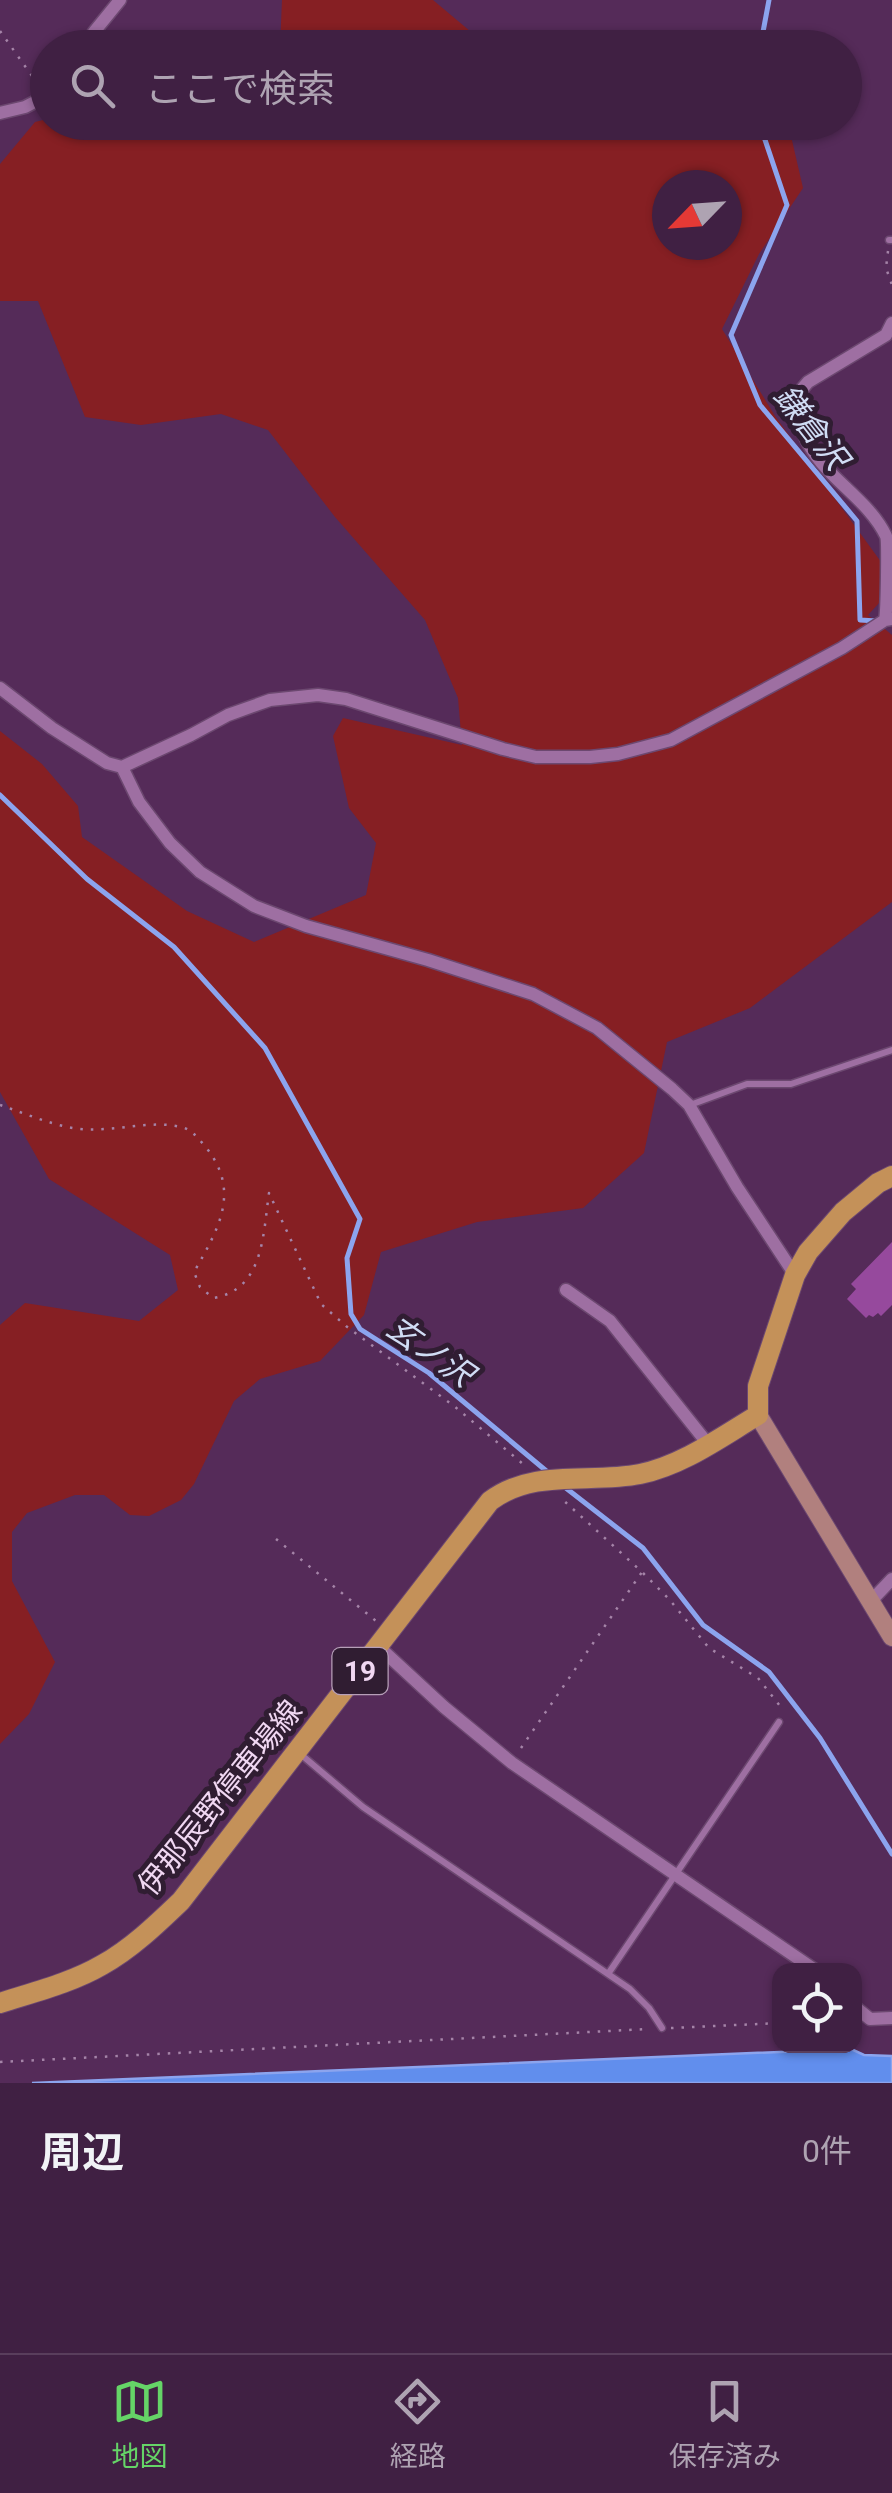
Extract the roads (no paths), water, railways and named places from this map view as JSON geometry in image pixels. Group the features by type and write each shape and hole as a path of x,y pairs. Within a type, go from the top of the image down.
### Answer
{"main road":[{"path":"758,1415 758,1386 795,1275 808,1252 843,1212 892,1176"},
{"name":"伊那辰野停車場線","path":"0,2003 104,1964 181,1901 490,1501 512,1488 542,1480 621,1477 662,1468 758,1415"}],"street":[{"path":"96,30 120,0"},
{"path":"0,113 30,104"},
{"path":"0,688 107,764 122,767 228,714 270,700 318,696 346,699 536,757 590,758 671,740 889,619 885,569 888,540 875,518 819,459 805,436 796,396 808,382 886,334 892,322"},
{"path":"122,767 140,802 170,843 200,872 254,906 306,926 533,994 596,1028 688,1106 795,1275"},
{"path":"566,1290 610,1321 708,1444"},
{"path":"758,1415 892,1637"},
{"path":"870,1601 892,1579"},
{"path":"384,1640 444,1707 512,1763 805,1963"},
{"path":"862,2012 870,2019 892,2018"}],"lane":[{"path":"688,1106 747,1084 792,1084 892,1050"},
{"path":"608,1974 779,1722"},
{"path":"296,1751 363,1807 640,1998 662,2028"}],"water":[{"path":"772,2052 892,2056 892,2083 32,2083"}],"waterway":[{"name":"鎌倉沢","path":"763,30 769,0"},
{"name":"鎌倉沢","path":"765,140 787,205 731,335 760,405 857,521 860,620 877,621"},
{"name":"玄ノ沢","path":"0,795 87,879 174,947 265,1048 360,1219 347,1258 351,1314 360,1329 429,1373 550,1474"},
{"name":"玄ノ沢","path":"562,1485 643,1548 703,1625 769,1672 820,1738 892,1854"}]}
